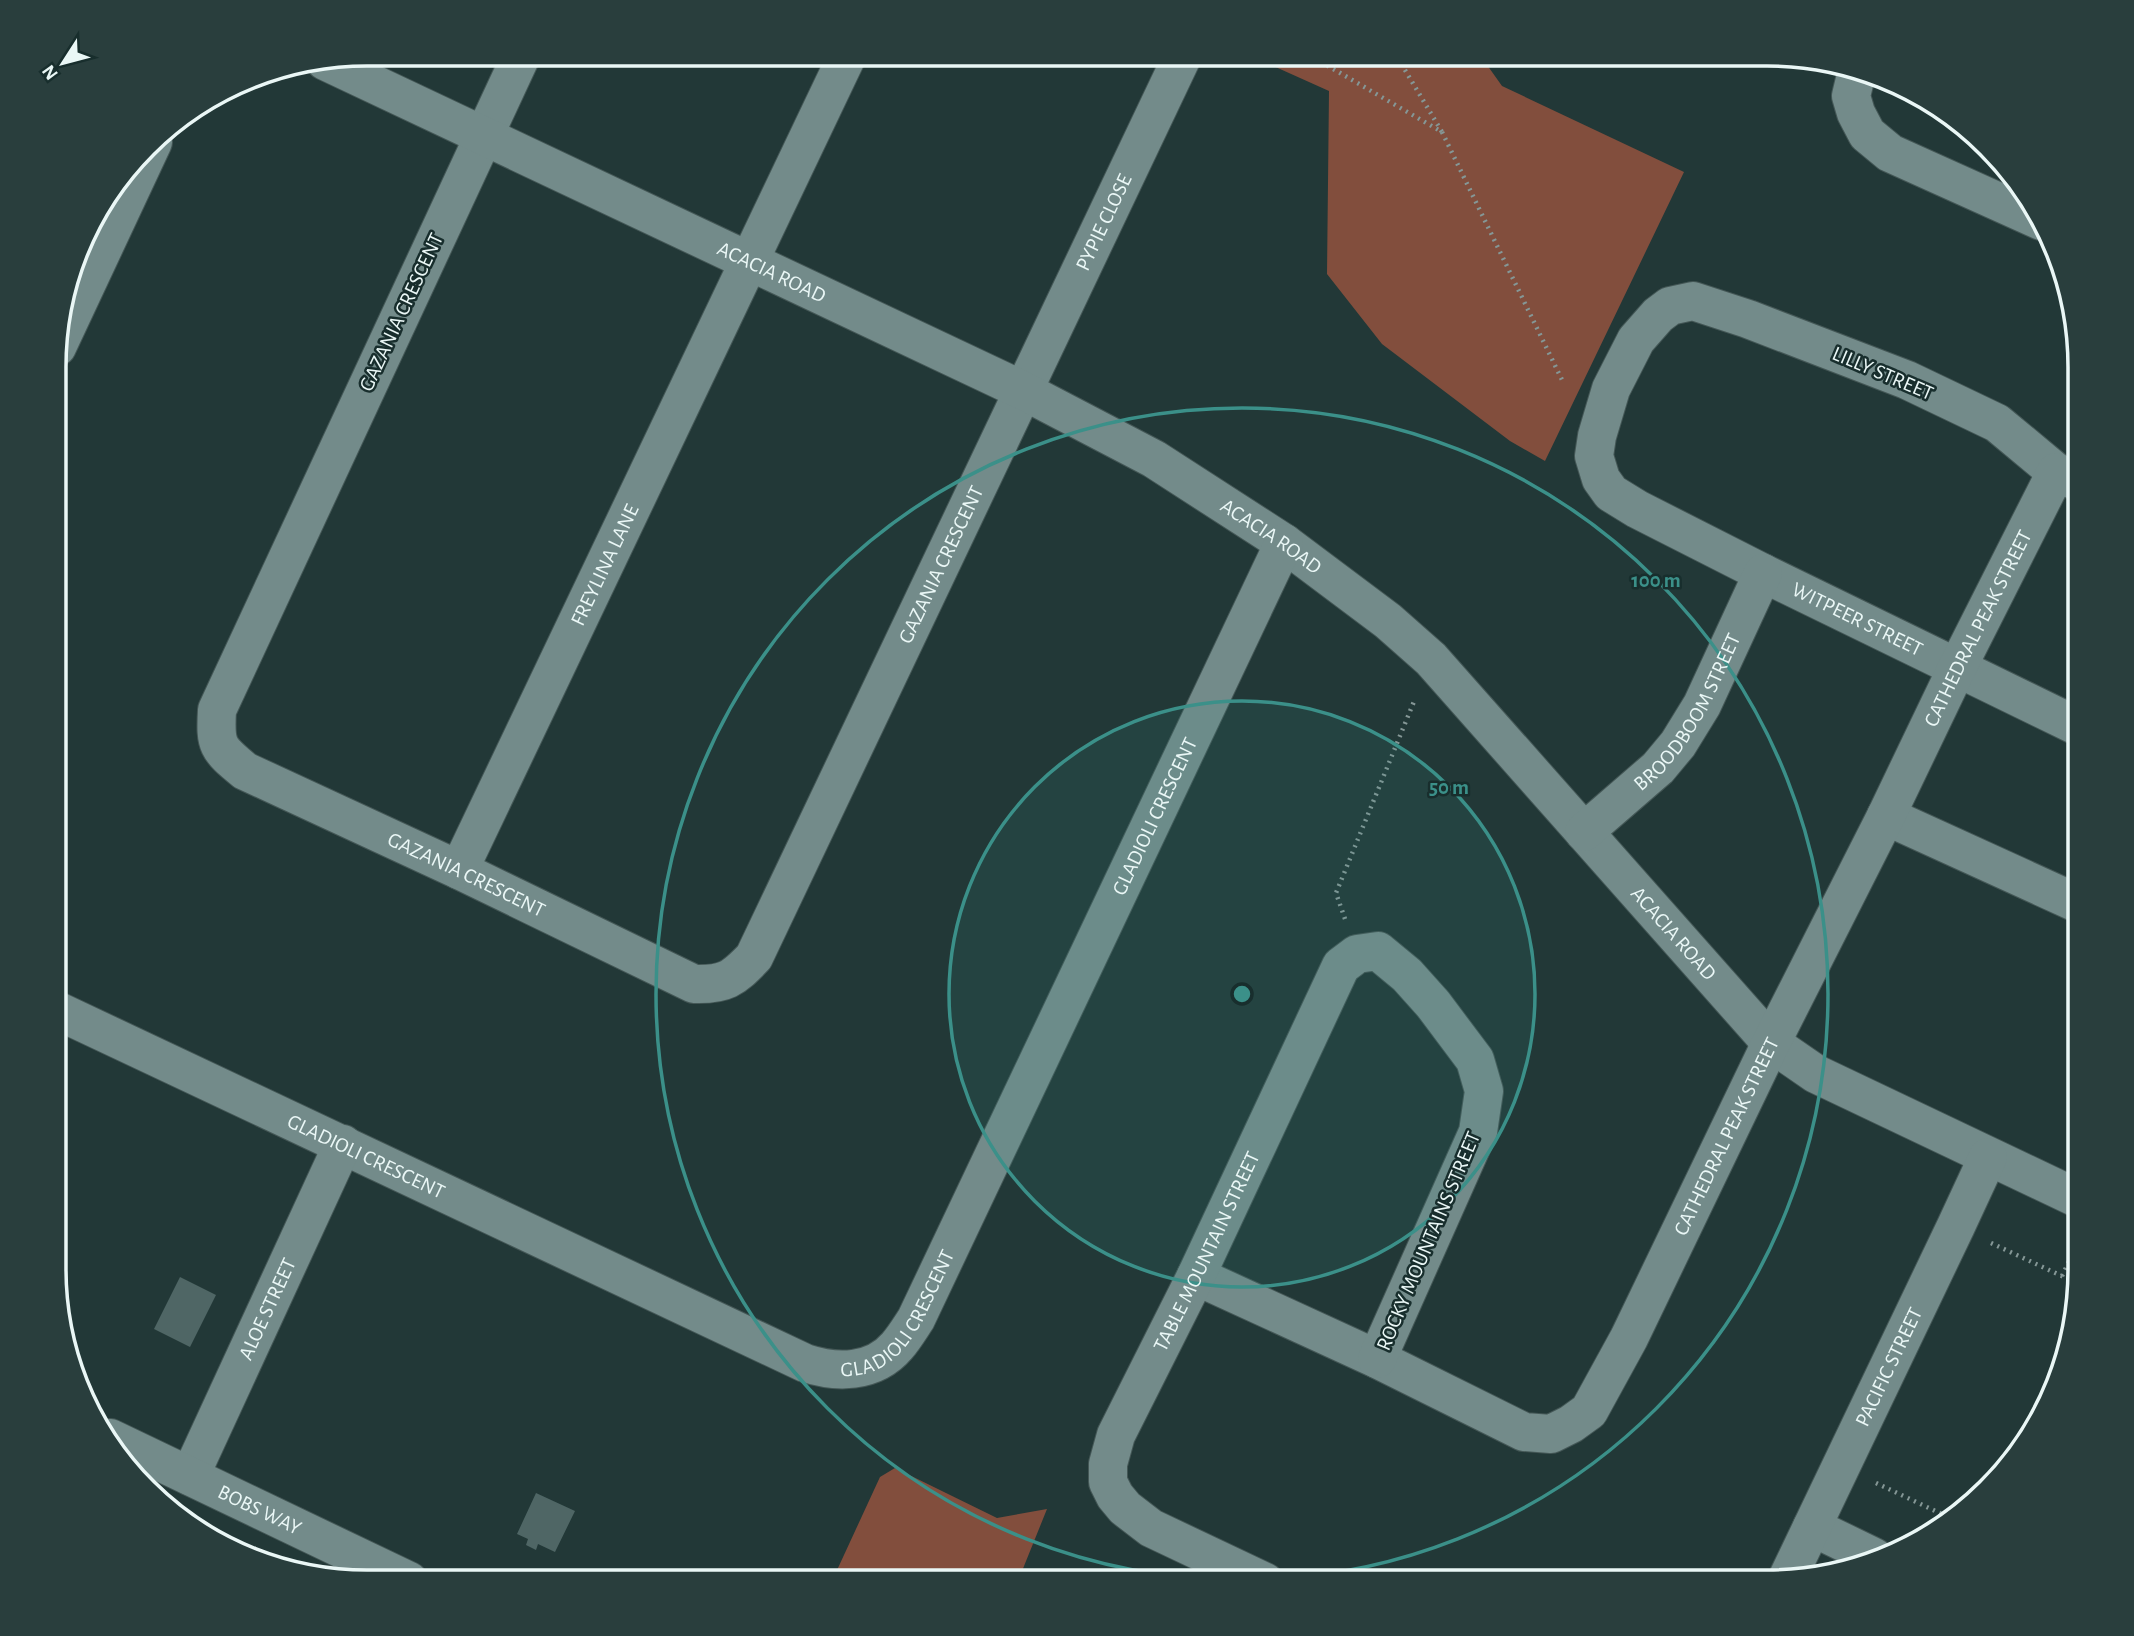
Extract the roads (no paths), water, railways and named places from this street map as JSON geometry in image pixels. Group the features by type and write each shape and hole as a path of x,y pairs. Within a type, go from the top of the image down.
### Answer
{"street":[{"name":"GAZANIA CRESCENT","path":"516,66 217,710 218,746 244,771 459,870 694,984 714,984 737,975 754,957 1022,390"},
{"name":"FREYLINA LANE","path":"459,870 842,66"},
{"name":"PYPIE CLOSE","path":"1022,390 1178,66"},
{"name":"ACACIA ROAD","path":"339,68 1022,390 1154,459 1284,543 1388,621 1431,659 1771,1043 1816,1074 2068,1194"},
{"path":"1855,80 1851,96 1861,124 1867,134 1890,153 2021,207"},
{"path":"70,318 139,171"},
{"name":"LILLY STREET","path":"1670,306 1693,300 1907,380 1997,423 2068,478"},
{"name":"WITPEER STREET","path":"1670,306 1658,315 1636,340 1611,389 1594,456 1601,478 1611,493 1763,573 2068,721"},
{"name":"CATHEDRAL PEAK STREET","path":"1196,1276 1377,1359 1524,1432 1551,1434 1571,1424 1589,1410 1629,1338 1771,1043 1886,816 1957,668 2068,478"},
{"name":"GLADIOLI CRESCENT","path":"66,1015 805,1363 844,1371 878,1361 896,1348 916,1319 1284,543"},
{"name":"BROODBOOM STREET","path":"1584,832 1658,768 1678,744 1702,705 1763,573"},
{"path":"1886,816 2068,899"},
{"name":"ROCKY MOUNTAINS STREET","path":"1349,960 1378,951 1407,975 1433,1004 1475,1060 1484,1091 1478,1132 1377,1359"},
{"name":"TABLE MOUNTAIN STREET","path":"1241,1570 1151,1528 1125,1508 1108,1482 1108,1464 1116,1435 1349,960"},
{"name":"ALOE STREET","path":"190,1476 343,1144"},
{"name":"PACIFIC STREET","path":"1792,1568 1988,1157"},
{"name":"BOBS WAY","path":"123,1444 386,1570"},
{"path":"1812,1527 1866,1553"}]}
